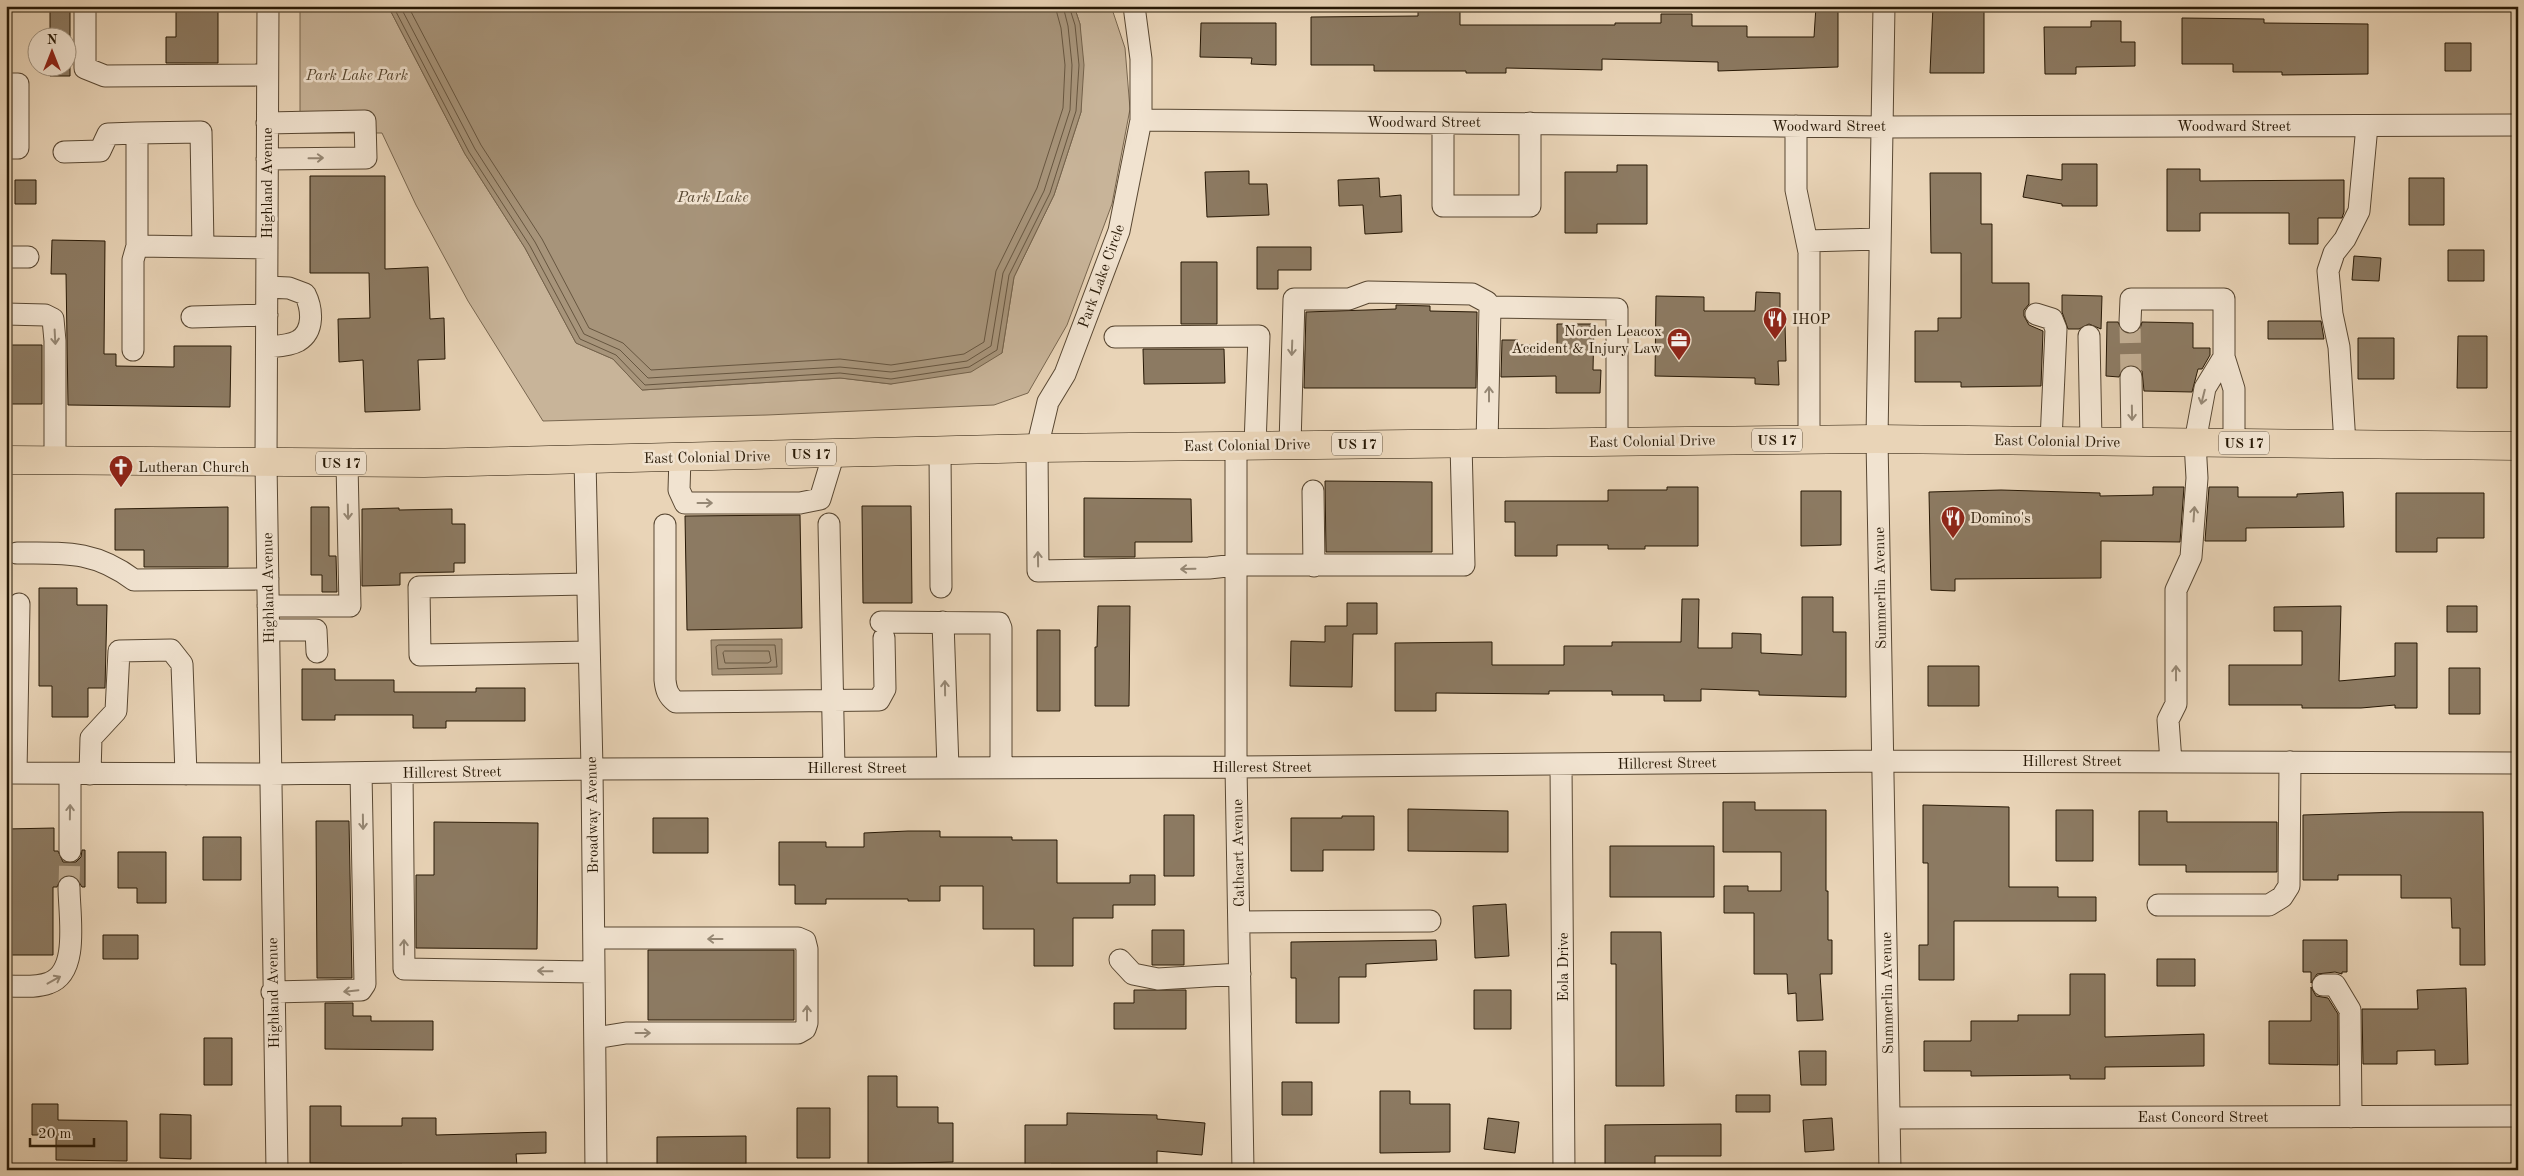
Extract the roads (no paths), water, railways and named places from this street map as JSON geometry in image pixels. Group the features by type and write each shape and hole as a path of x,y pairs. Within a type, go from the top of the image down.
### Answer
{"highway":[{"name":"East Colonial Drive","path":"6,460 347,463 585,460 1037,448 1809,439 2518,446"}],"street":[{"path":"85,6 85,68 97,74 105,76 267,75"},
{"name":"Highland Avenue","path":"268,6 266,463 272,992 277,1170"},
{"name":"Park Lake Circle","path":"1134,6 1141,59 1141,120 1119,231 1064,374 1048,402 1037,448 1038,571 1209,568 1236,565"},
{"name":"Summerlin Avenue","path":"1884,6 1877,439 1890,1170"},
{"path":"6,84 18,84 18,148 6,148"},
{"name":"Woodward Street","path":"1141,120 1796,126 2518,126"},
{"path":"267,123 365,121 366,158 267,159"},
{"path":"1443,123 1443,206 1530,206 1530,123"},
{"path":"1796,126 1796,190 1807,241 1809,261 1809,439"},
{"path":"2345,444 2340,347 2332,314 2328,271 2334,253 2345,238 2358,211 2367,126"},
{"path":"64,152 100,150 108,134 201,132 203,247"},
{"path":"133,350 134,260 137,246 137,133"},
{"path":"1807,241 1879,239"},
{"path":"137,246 267,248"},
{"path":"6,258 28,257"},
{"path":"267,287 288,288 305,294 309,302 311,322 300,340 267,347"},
{"path":"1236,565 1464,565 1474,443 1490,307 1482,297 1472,294 1368,292 1349,299 1294,299 1290,445"},
{"path":"2130,322 2131,299 2224,299 2224,357 2234,389 2234,442"},
{"path":"1490,307 1618,309 1616,441"},
{"path":"6,314 45,314 53,319 55,341 55,461"},
{"path":"192,317 267,314"},
{"path":"2036,314 2052,319 2056,329 2052,441"},
{"name":"Cathcart Avenue","path":"1115,338 1259,336 1246,445 1236,565 1236,767 1243,1170"},
{"path":"2089,336 2091,441"},
{"path":"2171,762 2168,720 2176,704 2176,590 2191,557 2197,478 2195,442 2205,388 2224,357"},
{"path":"2131,381 2132,441"},
{"path":"940,451 941,587"},
{"path":"680,457 679,490 686,502 800,502 820,499 834,453"},
{"name":"Broadway Avenue","path":"585,460 592,769 596,1170"},
{"path":"268,606 350,606 347,463"},
{"path":"1313,491 1314,566"},
{"path":"829,524 834,768"},
{"path":"664,525 664,680 671,698 676,702 879,700 884,694 882,630 944,622 993,621 999,623 1001,628 1001,768"},
{"path":"17,553 74,553 118,568 134,580 268,578"},
{"path":"588,584 419,587 420,655 589,652"},
{"path":"11,773 19,604"},
{"path":"944,622 948,768"},
{"path":"269,630 316,630 317,652"},
{"path":"70,851 80,774 91,738 116,711 119,651 171,650 182,664 186,774"},
{"name":"Hillcrest Street","path":"11,773 270,774 592,769 1236,767 1882,760 2518,763"},
{"path":"2158,905 2269,905 2282,897 2289,886 2290,762"},
{"name":"Eola Drive","path":"1561,764 1564,1170"},
{"path":"272,992 342,992 361,990 365,984 361,773"},
{"path":"402,773 404,969 594,972"},
{"path":"6,986 49,984 64,972 70,954 69,887"},
{"path":"1239,922 1430,921"},
{"path":"594,938 798,938 805,941 808,948 808,1023 805,1029 798,1033 626,1033 595,1038"},
{"path":"1120,960 1133,974 1158,978 1240,974"},
{"path":"2323,985 2335,984 2350,1010 2351,1117"},
{"name":"East Concord Street","path":"1889,1118 2518,1116"}],"water":[{"name":"Park Lake","path":"388,6 1074,6 1080,24 1084,65 1081,112 1054,195 1014,277 1002,353 971,372 891,384 840,378 642,390 613,359 576,343 525,248 465,154"},
{"path":"782,639 782,674 712,675 711,640"}],"tunnel":[{"path":"2130,322 2131,377"},
{"path":"69,887 70,851"}],"place":[{"name":"IHOP","path":"1775,340"},
{"name":"Norden Leacox Accident & Injury Law","path":"1679,361"},
{"name":"Lutheran Church","path":"121,488"},
{"name":"Domino's","path":"1953,539"}],"park label":[{"name":"Park Lake Park","path":"357,75"}]}
